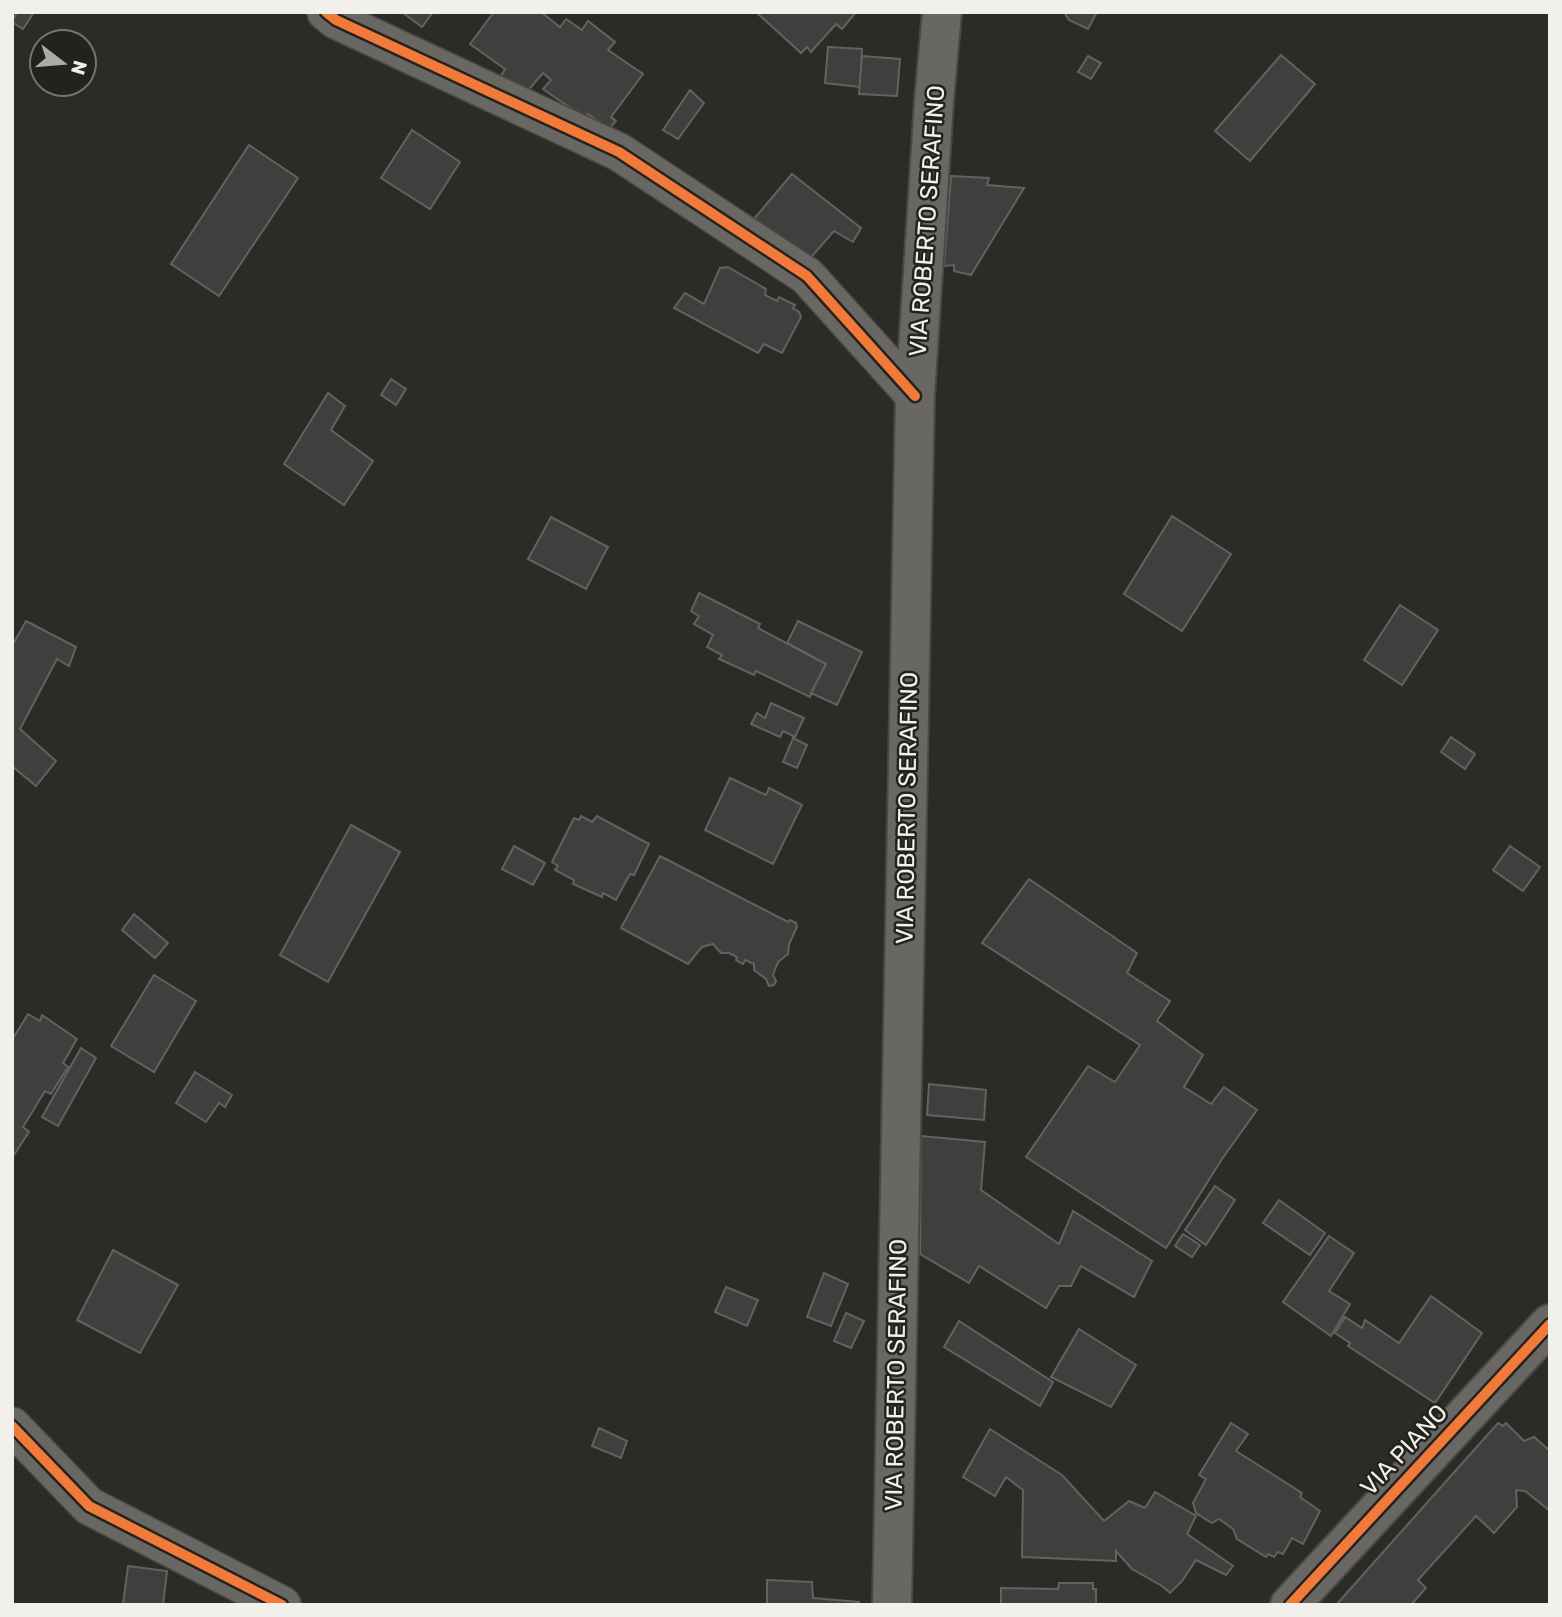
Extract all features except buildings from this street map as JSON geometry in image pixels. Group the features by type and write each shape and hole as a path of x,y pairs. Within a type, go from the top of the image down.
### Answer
{"main road":[{"name":"VIA ROBERTO SERAFINO","path":"891,1605 915,396 942,12"},
{"name":"VIA PIANO","path":"1290,1605 1550,1324"}],"street":[{"path":"326,12 336,20 620,152 807,276 915,396"},
{"path":"12,1426 89,1506 282,1605"}],"cycle path":[{"path":"326,12 336,20 619,152 807,276 915,396"},
{"path":"1290,1605 1550,1324"},
{"path":"12,1426 89,1506 282,1605"}]}
